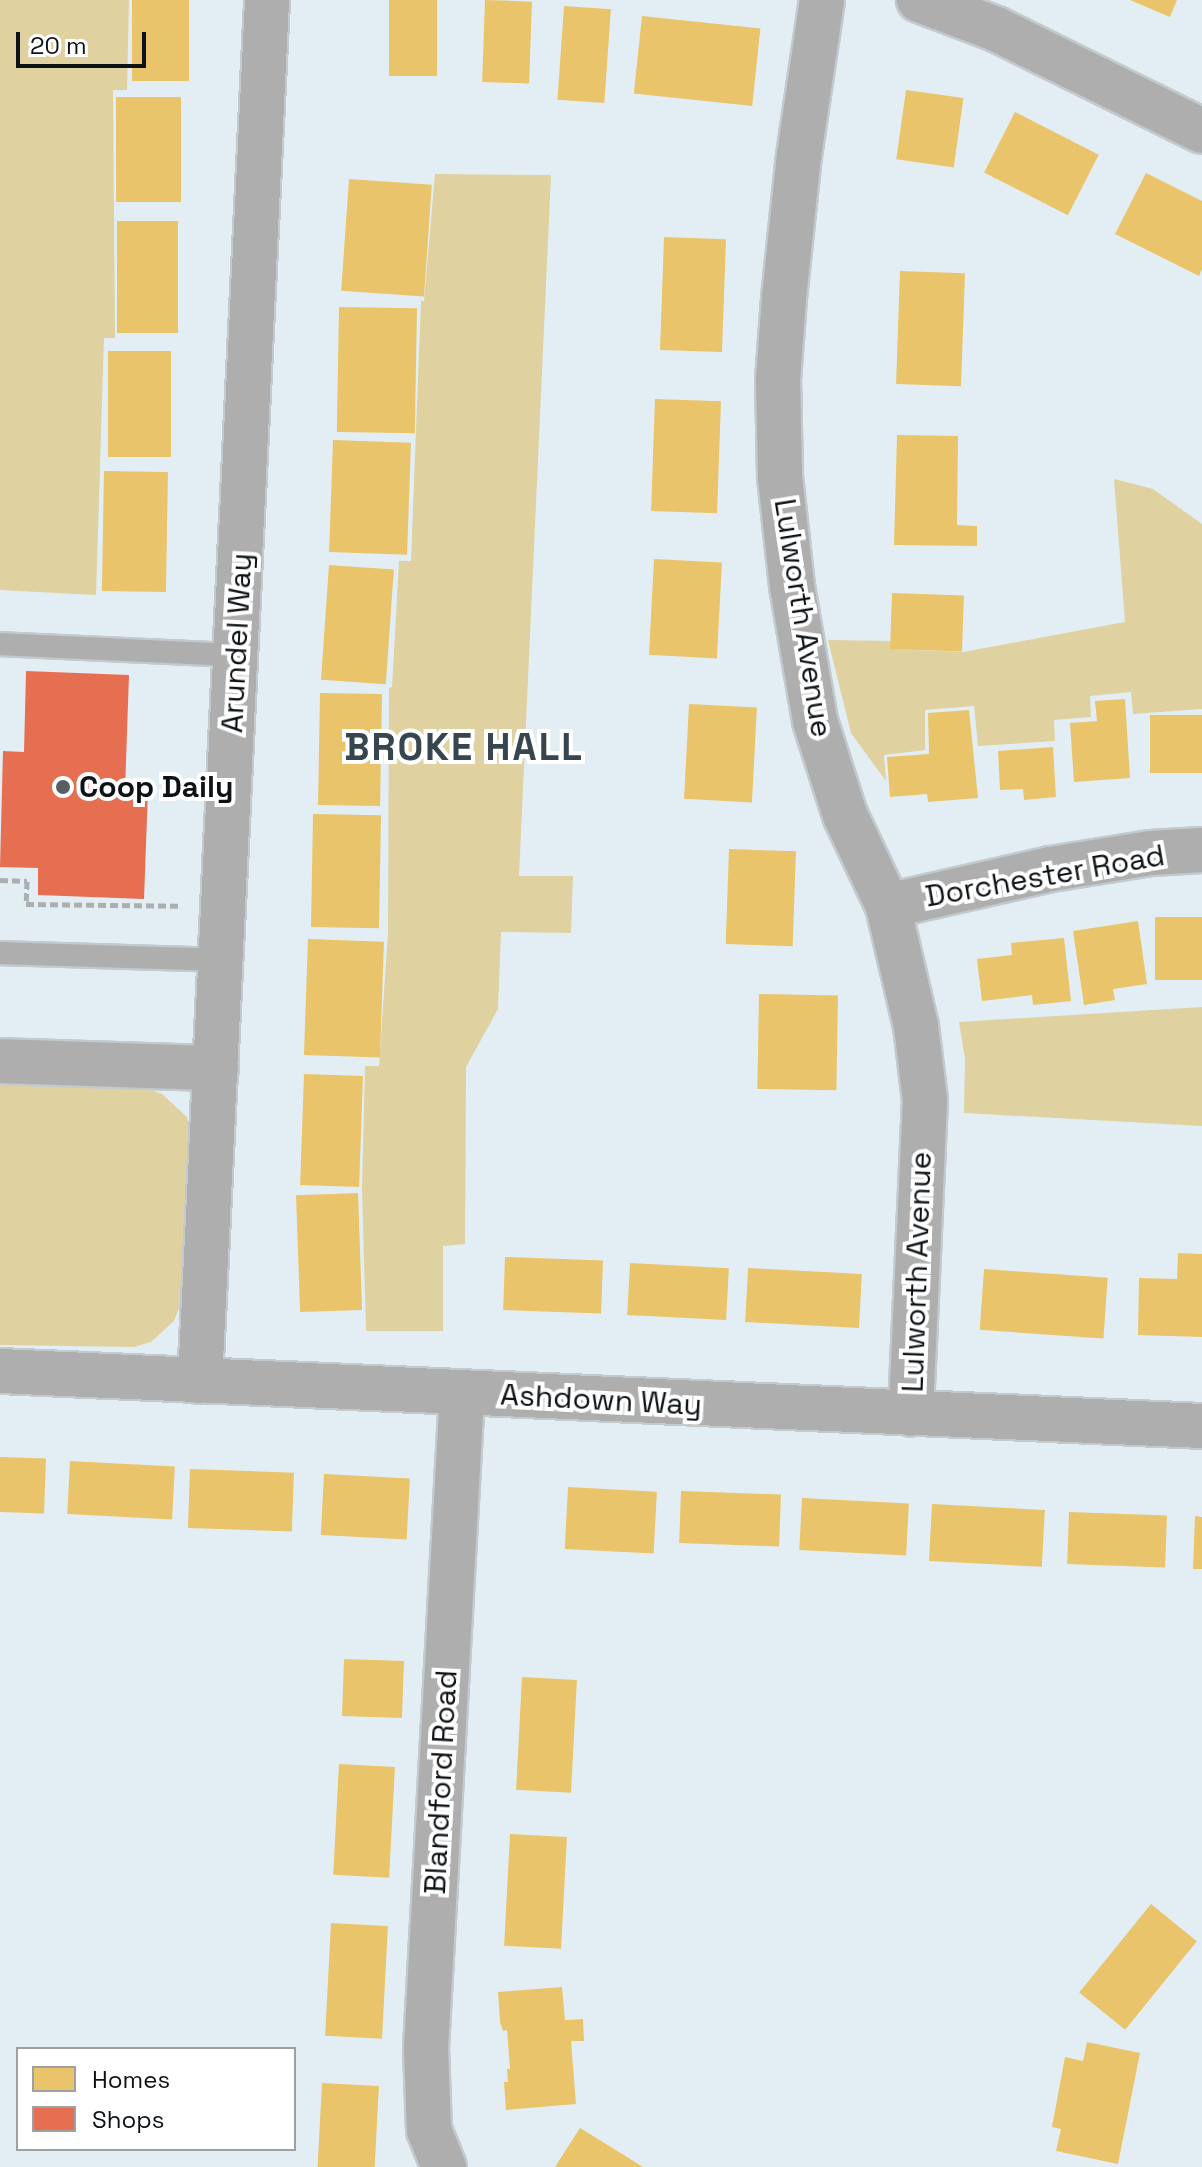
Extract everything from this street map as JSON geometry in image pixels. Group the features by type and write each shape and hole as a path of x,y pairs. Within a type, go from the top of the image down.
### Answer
{"street":[{"name":"Arundel Way","path":"200,1381 267,0"},
{"name":"Lulworth Avenue","path":"822,0 799,155 784,298 778,379 780,477 792,586 815,721 845,815 888,906 916,1026 925,1100 911,1414"},
{"path":"919,0 996,29 1202,131"},
{"name":"Dorchester Road","path":"888,906 1051,869 1151,853 1202,850"},
{"path":"0,1061 216,1068"},
{"name":"Ashdown Way","path":"0,1371 1202,1426"},
{"name":"Blandford Road","path":"444,2167 429,2130 426,2048 462,1394"}],"lane":[{"path":"0,644 237,655"},
{"path":"0,953 222,960"}],"path":[{"path":"0,880 27,881 26,904 224,906"}],"shaded area":[{"path":"0,0 129,0 127,90 113,90 115,338 104,338 96,595 0,590"},
{"path":"435,174 551,175 519,876 573,876 571,933 501,932 498,1009 466,1067 465,1244 443,1246 443,1331 366,1331 362,1189 365,1066 379,1066 388,933 389,688 392,687 399,561 411,561 421,301 424,301"},
{"path":"1114,479 1153,489 1202,524 1202,709 1133,714 1131,692 1090,696 1091,717 1054,720 1055,741 978,746 974,706 925,710 925,750 884,755 886,781 851,733 828,640 891,641 891,649 963,652 1125,622"},
{"path":"1202,1007 1202,1126 964,1113 965,1059 959,1022"},
{"path":"0,1078 138,1085 162,1094 187,1117 192,1140 183,1297 174,1321 151,1342 134,1347 0,1345"}],"building: Homes":[{"path":"132,0 189,0 189,81 132,81"},
{"path":"389,0 437,0 437,76 389,76"},
{"path":"485,0 532,2 529,84 482,82"},
{"path":"1130,0 1177,0 1170,17"},
{"path":"564,6 611,9 604,103 557,100"},
{"path":"642,16 760,28 752,106 634,94"},
{"path":"906,90 963,98 954,167 896,159"},
{"path":"116,97 181,97 181,202 116,202"},
{"path":"1015,112 1099,155 1068,215 984,173"},
{"path":"1146,173 1202,201 1202,269 1199,276 1115,234"},
{"path":"349,179 432,185 424,297 341,291"},
{"path":"117,221 178,221 178,333 117,333"},
{"path":"664,237 726,239 722,352 660,350"},
{"path":"900,271 965,273 961,386 896,384"},
{"path":"339,307 417,308 415,433 337,432"},
{"path":"108,351 171,351 171,457 108,457"},
{"path":"655,399 721,401 717,513 651,511"},
{"path":"897,435 958,436 957,525 977,526 977,546 894,545"},
{"path":"333,440 411,443 407,555 329,552"},
{"path":"104,471 168,472 166,592 102,591"},
{"path":"654,559 722,563 717,658 649,655"},
{"path":"329,565 394,570 386,684 321,680"},
{"path":"892,593 964,596 962,651 890,649"},
{"path":"320,693 382,694 380,806 318,805"},
{"path":"1125,699 1130,778 1074,782 1070,723 1097,721 1095,701"},
{"path":"689,704 757,708 752,802 684,799"},
{"path":"969,710 978,798 928,802 927,794 890,797 887,757 929,754 928,713"},
{"path":"1150,715 1202,715 1202,773 1150,773"},
{"path":"1053,747 1056,797 1024,800 1023,789 1000,790 998,751"},
{"path":"313,814 381,815 379,928 311,927"},
{"path":"729,849 796,851 793,946 726,944"},
{"path":"1155,917 1202,917 1202,980 1155,980"},
{"path":"1138,921 1147,984 1113,989 1115,1000 1084,1005 1073,931"},
{"path":"1064,938 1071,1001 1033,1005 1032,995 982,1001 977,959 1012,955 1011,943"},
{"path":"308,939 384,942 380,1058 304,1055"},
{"path":"759,994 838,995 836,1090 757,1089"},
{"path":"304,1074 363,1076 359,1187 300,1185"},
{"path":"358,1193 362,1310 300,1312 296,1195"},
{"path":"1178,1253 1202,1254 1202,1337 1138,1335 1139,1278 1177,1279"},
{"path":"505,1257 603,1260 601,1313 503,1310"},
{"path":"630,1263 729,1268 726,1320 627,1315"},
{"path":"748,1268 862,1274 859,1328 745,1322"},
{"path":"984,1269 1108,1278 1103,1339 980,1330"},
{"path":"0,1457 46,1459 44,1514 0,1512"},
{"path":"70,1461 175,1466 172,1519 67,1514"},
{"path":"190,1469 294,1473 292,1532 188,1528"},
{"path":"324,1474 410,1479 407,1539 321,1535"},
{"path":"568,1487 657,1492 654,1554 565,1549"},
{"path":"681,1491 781,1494 779,1546 679,1543"},
{"path":"802,1498 909,1504 906,1556 799,1550"},
{"path":"932,1504 1045,1510 1042,1567 929,1561"},
{"path":"1069,1512 1167,1515 1165,1567 1067,1564"},
{"path":"1195,1516 1202,1517 1202,1569 1193,1569"},
{"path":"344,1659 404,1661 402,1718 342,1716"},
{"path":"522,1677 577,1680 571,1793 516,1790"},
{"path":"339,1764 395,1767 389,1878 333,1875"},
{"path":"510,1834 567,1837 561,1949 504,1946"},
{"path":"1151,1904 1197,1941 1125,2030 1079,1993"},
{"path":"331,1923 388,1926 382,2039 325,2036"},
{"path":"562,1987 565,2020 583,2019 584,2041 571,2041 576,2104 506,2110 504,2082 508,2082 507,2069 510,2069 507,2030 503,2031 500,2022 498,1992"},
{"path":"1087,2042 1140,2053 1118,2164 1056,2151 1061,2129 1052,2127 1065,2057 1083,2061"},
{"path":"322,2083 379,2086 375,2167 318,2167"},
{"path":"580,2128 627,2157 643,2167 555,2167"}],"building: Shops":[{"name":"Coop Daily","path":"26,671 129,675 125,791 148,791 144,899 38,895 38,868 0,867 3,751 24,752"}],"place":[{"name":"Coop Daily","path":"63,787"}],"district":[{"name":"BROKE HALL","path":"464,748"}]}
